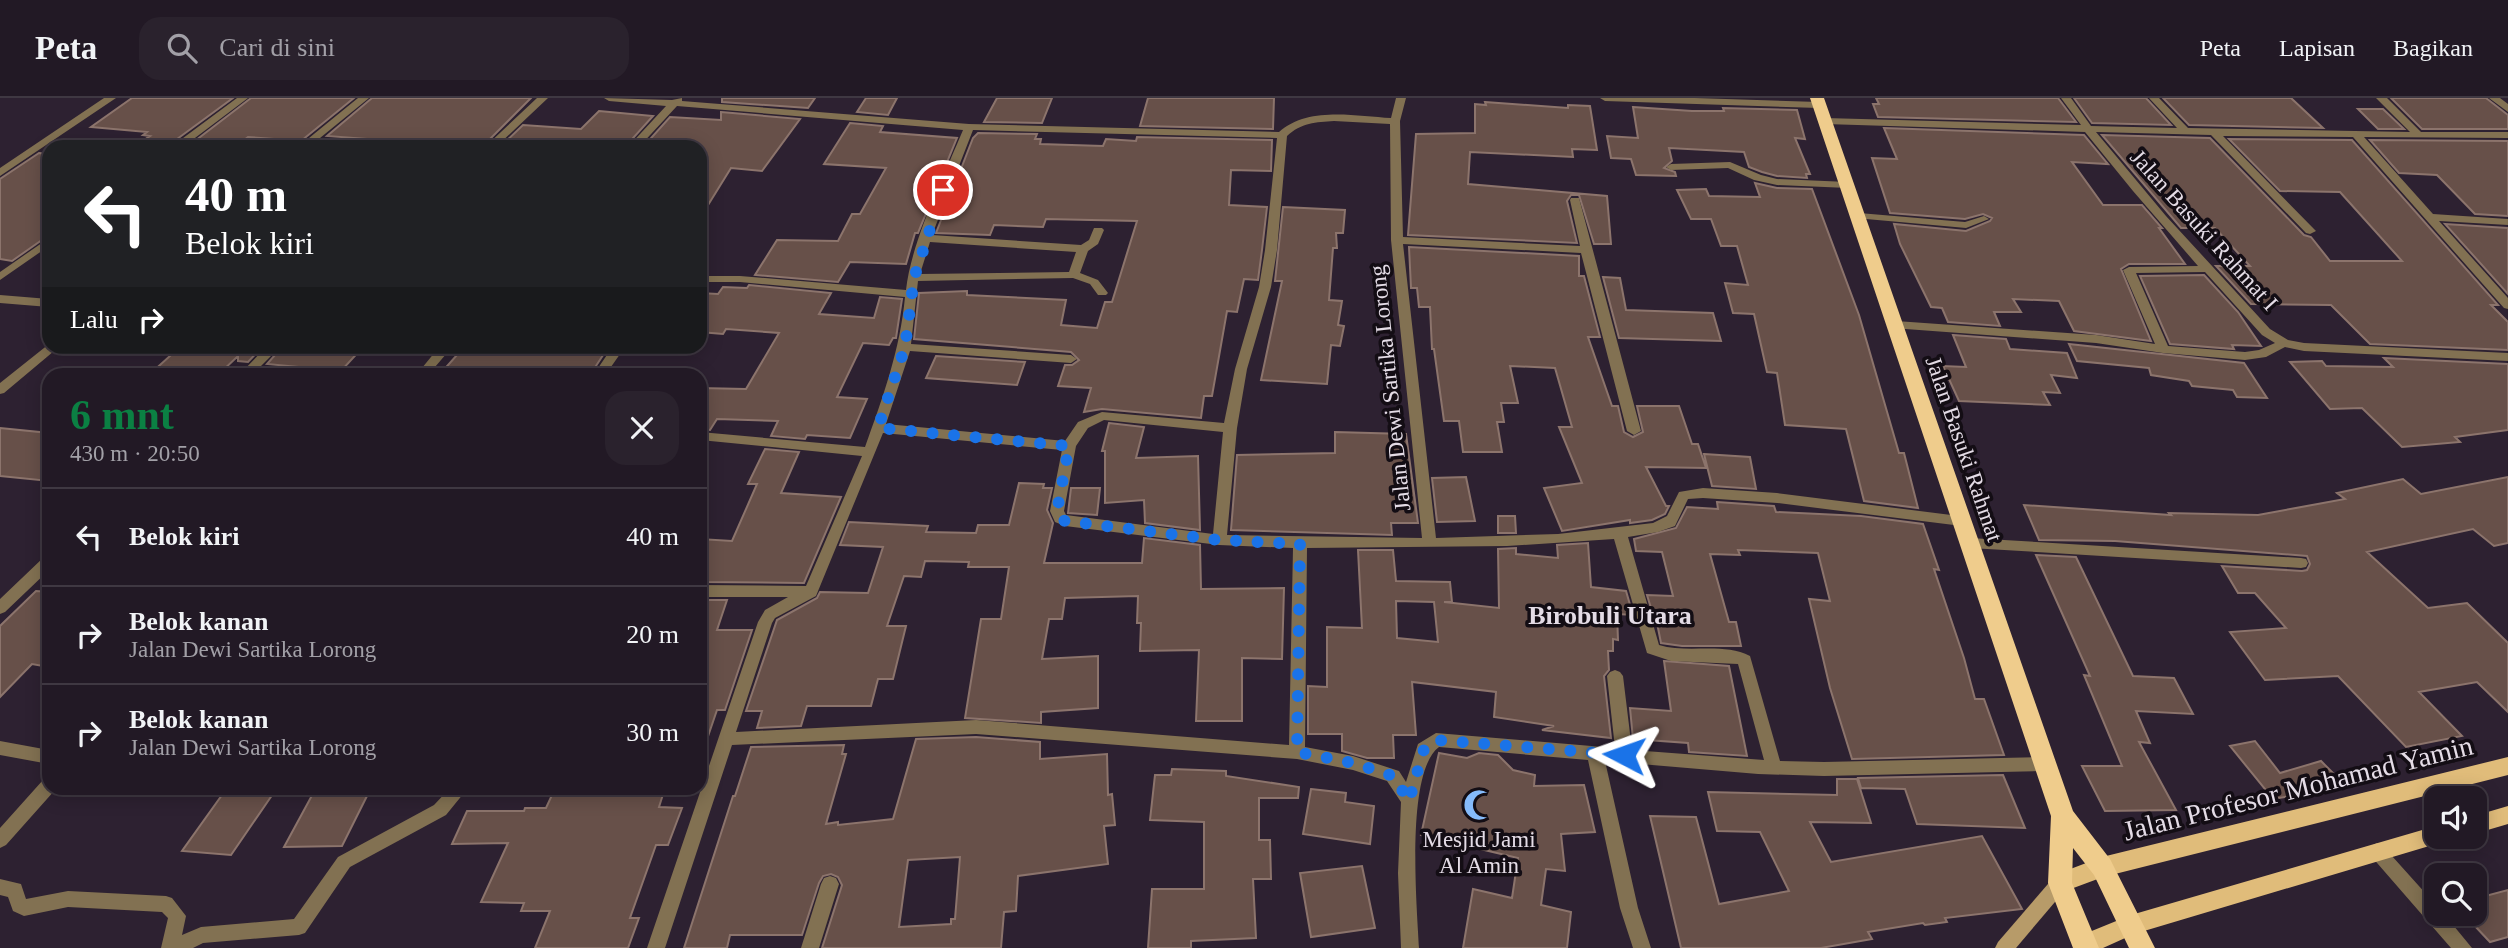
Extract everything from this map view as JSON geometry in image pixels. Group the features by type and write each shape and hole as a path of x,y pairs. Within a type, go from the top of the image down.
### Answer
{"highway":[{"name":"Jalan Basuki Rahmat","path":"1820,108 2063,816"},
{"path":"2063,816 2102,867 2142,948"},
{"path":"2063,816 2060,883 2081,947"}],"main road":[{"name":"Jalan Profesor Mohamad Yamin","path":"2060,883 2102,867 2508,766"},
{"path":"2487,821 2508,815"},
{"path":"2081,947 2131,925 2424,838"},
{"path":"2004,948 2060,883"}],"street":[{"path":"49,140 111,98"},
{"path":"186,140 243,98"},
{"path":"312,140 364,98"},
{"path":"498,140 543,98"},
{"path":"609,98 676,101 969,127 1282,135"},
{"name":"Jalan Dewi Sartika Lorong","path":"1069,446 1057,511 1065,521 1219,540 1300,544 1430,544 1397,240 1395,121 1401,98"},
{"name":"Jalan Basuki Rahmat I","path":"1605,98 1820,108 2088,129 2215,133 2508,135"},
{"name":"Jalan Basuki Rahmat I","path":"2066,98 2088,129 2207,269 2266,332 2284,343 2304,347 2508,357"},
{"path":"2154,98 2185,131"},
{"path":"2381,98 2419,135"},
{"path":"2494,98 2508,109"},
{"path":"640,140 676,101"},
{"path":"1219,540 1230,428 1241,369 1265,287 1271,250 1282,135 1291,125 1306,120 1395,121"},
{"path":"656,948 765,622 771,614 811,592 870,452 905,347 911,294 925,238 969,127"},
{"path":"2215,133 2310,230"},
{"path":"2356,135 2508,306"},
{"path":"0,173 42,145"},
{"path":"1671,167 1730,165 1758,178 1848,185"},
{"path":"1575,200 1634,431"},
{"path":"1859,216 1966,225 1984,219"},
{"path":"2429,218 2508,222"},
{"path":"925,238 1083,249 1094,242 1098,230"},
{"path":"1397,240 1586,250"},
{"path":"0,277 42,246"},
{"path":"1074,275 1083,249"},
{"path":"2163,349 2129,270 2207,269"},
{"path":"914,278 1074,275 1094,282 1102,293"},
{"path":"707,279 740,279 911,294"},
{"path":"0,299 42,302"},
{"path":"1896,325 2096,339 2163,349 2256,355 2284,343"},
{"path":"905,347 1071,359"},
{"path":"0,390 44,354"},
{"path":"252,368 267,354"},
{"path":"428,368 440,354"},
{"path":"878,428 1069,446 1083,425 1102,416 1230,428"},
{"path":"707,437 870,452"},
{"path":"1430,544 1620,534 1668,523 1675,517 1677,503 1684,495 1703,493 1962,521"},
{"path":"1620,534 1652,649 1671,655 1742,658 1747,663 1774,767"},
{"path":"1970,543 2301,563"},
{"path":"1297,752 1300,544"},
{"path":"0,608 42,568"},
{"path":"707,591 811,592"},
{"path":"1615,676 1624,755"},
{"path":"726,739 976,727 1297,752 1353,763 1393,776 1409,801"},
{"path":"1410,948 1407,873 1409,801 1424,749 1436,740 1824,769 2045,764"},
{"path":"0,748 42,756"},
{"path":"1595,753 1629,908 1642,948"},
{"path":"0,840 42,793"},
{"path":"173,948 201,935 299,927 344,862 440,810 454,795"},
{"path":"2377,851 2463,948"},
{"path":"810,948 830,884"},
{"path":"0,887 15,890 19,905 24,908 68,900 166,904 177,916 173,948"}],"building":[{"path":"132,98 233,98 176,140 144,140 150,136 143,135 147,132 91,127"},
{"path":"251,98 354,98 302,140 248,137 244,140 196,140"},
{"path":"372,98 531,98 489,140 381,140 327,136"},
{"path":"722,98 815,98 808,108 722,102"},
{"path":"866,98 897,98 888,115 857,112"},
{"path":"997,98 1052,98 1042,123 984,122"},
{"path":"1148,98 1274,98 1273,129 1140,126"},
{"path":"1876,98 2058,98 2076,122 1878,117 1873,104 1879,104"},
{"path":"2074,98 2146,98 2171,125 2092,123"},
{"path":"2163,98 2291,98 2323,128 2189,125"},
{"path":"2391,98 2486,98 2508,115 2508,129 2422,129"},
{"path":"1485,102 1568,108 1568,105 1590,106 1597,150 1572,149 1573,157 1470,152 1468,184 1607,196 1611,244 1594,244 1579,195 1571,195 1567,201 1577,243 1408,235 1416,134 1475,133 1475,104 1486,105"},
{"path":"1633,107 1692,111 1724,111 1723,108 1797,110 1805,139 1795,138 1810,174 1806,174 1807,178 1762,172 1749,167 1744,152 1669,148 1672,161 1664,168 1675,172 1676,176 1636,175 1631,159 1611,158 1607,136 1638,138"},
{"path":"2358,109 2383,109 2404,129 2378,129"},
{"path":"599,111 653,116 631,140 507,140 523,125 581,129"},
{"path":"721,112 800,119 762,171 731,168 707,207 707,140 649,140 670,117 721,120"},
{"path":"850,123 883,126 880,132 957,138 918,233 915,233 906,264 850,262 838,282 755,275 777,240 838,241 852,214 860,214 886,168 824,164"},
{"path":"1884,128 2084,135 2108,164 2072,162 2103,205 2142,205 2162,228 2159,228 2185,264 2129,264 2121,269 2151,341 2074,331 2059,301 2013,299 2021,312 1994,312 2000,326 1948,322 1942,308 1931,307 1900,244 1894,224 1966,231 1992,218 1983,214 1965,219 1890,213 1872,158 1897,159"},
{"path":"978,133 1037,134 1035,139 1041,139 1040,144 1103,146 1106,139 1136,141 1137,137 1272,140 1271,171 1231,170 1229,205 1267,207 1262,250 1258,280 1244,279 1237,312 1227,311 1212,396 1204,396 1201,418 1102,409 1084,412 1091,388 1058,386 1065,365 1072,365 1079,360 1071,352 914,339 919,293 967,291 967,295 1066,300 1061,325 1097,328 1105,302 1112,302 1137,221 1046,219 1043,227 994,225 990,235 936,233 973,138"},
{"path":"2102,135 2210,138 2304,235 2311,237 2330,261 2402,261 2340,192 2280,191 2229,139 2352,140 2498,305 2491,305 2508,322 2508,350 2370,344 2331,305 2251,304 2216,266 2250,266 2215,228 2181,228"},
{"path":"2370,140 2508,141 2508,216 2475,214 2437,175 2399,173"},
{"path":"42,153 42,240 12,261 0,259 0,179"},
{"path":"1755,183 1777,188 1812,189 1859,315 1899,453 1904,453 1918,508 1864,501 1846,429 1785,425 1777,373 1767,372 1754,314 1733,313 1725,283 1748,285 1737,246 1721,246 1711,219 1691,219 1677,190 1706,189 1709,196 1760,197"},
{"path":"1283,207 1345,210 1343,233 1336,233 1337,248 1333,248 1329,300 1342,301 1338,325 1344,326 1340,346 1331,345 1327,384 1261,380 1282,281 1275,281"},
{"path":"2445,224 2508,228 2508,294"},
{"path":"1409,247 1579,256 1579,276 1584,276 1600,337 1588,337 1612,406 1618,406 1624,432 1633,437 1643,432 1637,406 1679,406 1692,444 1698,444 1706,468 1646,467 1666,506 1669,506 1665,514 1652,520 1630,523 1630,520 1562,531 1544,488 1582,483 1559,427 1572,427 1555,368 1510,366 1518,403 1501,403 1504,422 1497,422 1502,452 1463,452 1459,421 1444,421 1432,349 1430,307 1419,307 1417,288 1411,288"},
{"path":"2204,275 2238,312 2261,346 2232,345 2234,349 2170,344 2140,276"},
{"path":"1603,277 1620,278 1626,310 1713,313 1721,341 1619,338"},
{"path":"749,285 831,293 819,314 874,318 880,297 902,299 896,338 893,338 889,345 863,343 837,397 867,399 850,438 807,435 805,439 771,436 778,421 717,419 710,430 707,430 707,388 746,389 779,333 726,329 723,334 707,333 707,293 718,294 723,287 747,288"},
{"path":"1953,335 2006,339 2010,349 2067,353 2077,378 2051,375 2060,393 2043,392 2050,405 1959,401 1943,366 1966,367"},
{"path":"2069,344 2244,363 2267,398 2237,397 2233,390 2192,386 2189,381 2151,375 2149,368 2077,361"},
{"path":"172,354 256,354 248,362 238,361 238,356 225,368 157,368"},
{"path":"276,354 357,354 344,368 267,364"},
{"path":"458,354 604,354 595,368 445,368"},
{"path":"936,356 1025,362 1017,385 926,378"},
{"path":"2384,358 2508,364 2508,430 2455,437 2460,442 2402,447 2362,408 2330,409 2290,362 2322,361 2326,366 2393,367"},
{"path":"1109,423 1144,427 1136,458 1198,456 1200,530 1145,523 1144,500 1105,503 1105,451 1102,451"},
{"path":"0,428 42,432 42,480 0,476"},
{"path":"1335,432 1406,434 1418,523 1391,523 1392,535 1231,530 1237,455 1335,453"},
{"path":"765,449 799,452 781,493 841,497 804,583 707,582 707,539 732,541 757,484 748,484"},
{"path":"1704,454 1750,457 1756,489 1712,486"},
{"path":"1466,477 1475,521 1437,522 1432,478"},
{"path":"2508,477 2508,543 2494,546 2473,529 2367,552 2428,608 2467,603 2508,643 2508,712 2477,682 2419,692 2462,736 2406,747 2338,676 2265,680 2230,632 2286,628 2255,593 2238,593 2222,566 2302,571 2307,570 2310,564 2307,556 2115,541 2039,540 2024,505 2171,515 2169,513 2258,515 2345,499 2337,493 2403,479 2421,494"},
{"path":"1019,483 1044,484 1043,488 1052,488 1047,510 1053,523 1044,563 1142,563 1144,538 1200,545 1201,589 1284,588 1282,659 1242,658 1242,721 1196,721 1199,650 1140,651 1138,596 1065,598 1062,619 1049,619 1042,659 1098,656 1098,708 1041,712 1041,723 965,718 981,619 1001,619 1009,567 968,567 969,562 925,561 921,577 904,576 887,626 906,626 893,679 878,679 871,706 807,706 801,726 757,728 762,711 746,711 777,620 817,598 820,592 868,593 883,547 840,545 849,522 928,526 926,532 976,533 978,525 1009,525"},
{"path":"1071,488 1100,488 1097,515 1068,513"},
{"path":"1717,502 1774,506 1776,512 1861,516 1923,524 1939,570 1934,569 1975,699 1984,699 2004,755 1852,759 1830,688 1809,599 1830,601 1818,553 1738,550 1740,555 1710,554 1729,622 1736,622 1741,646 1682,646 1661,643 1656,618 1647,595 1673,596 1662,552 1636,551 1634,539 1676,528 1687,507 1718,509"},
{"path":"1498,516 1515,516 1516,533 1498,533"},
{"path":"1588,543 1591,587 1626,591 1633,615 1617,614 1618,640 1613,639 1613,651 1608,651 1609,670 1604,676 1611,738 1542,730 1554,726 1494,717 1496,692 1412,682 1416,735 1393,735 1394,758 1367,758 1342,751 1342,734 1308,734 1308,686 1327,687 1327,627 1362,628 1358,550 1393,550 1396,581 1450,582 1452,602 1444,602 1499,608 1498,549 1516,548 1516,554 1558,558 1557,545","holes":["1396,601 1434,602 1438,642 1397,638"]},
{"path":"2036,555 2076,557 2133,676 2174,678 2193,714 2136,711 2150,743 2139,742 2176,810 2105,811 2082,766 2122,766 2084,675 2090,676"},
{"path":"36,591 42,591 42,666 32,664 0,697 0,626"},
{"path":"707,600 727,600 717,630 752,630 725,710 717,710 707,739"},
{"path":"1664,661 1729,666 1747,756 1689,752 1688,743 1633,739 1630,708 1671,711"},
{"path":"976,737 1040,742 1040,759 1107,754 1108,795 1112,794 1115,825 1104,826 1108,864 1018,876 1016,911 1004,912 1001,948 822,948 842,885 838,877 831,874 823,876 819,883 802,935 730,935 727,948 684,948 751,747 844,745 842,754 846,754 826,824 838,822 838,825 893,819 916,739","holes":["960,857 955,919 951,919 951,924 899,927 908,860"]},
{"path":"2255,741 2280,773 2321,761 2341,781 2317,789 2319,791 2273,799 2230,746"},
{"path":"1439,753 1467,758 1479,753 1498,755 1513,770 1535,775 1534,786 1584,785 1595,832 1561,834 1565,871 1546,869 1541,905 1571,912 1567,948 1463,948 1473,889 1512,898 1518,858 1421,835"},
{"path":"1172,769 1226,771 1226,776 1299,787 1298,798 1259,798 1259,840 1270,840 1271,879 1253,879 1256,938 1191,941 1191,948 1148,948 1152,889 1204,889 1204,822 1150,820 1155,775 1171,775"},
{"path":"2003,775 2025,828 1917,824 1905,789 1861,788 1858,778"},
{"path":"1837,779 1857,779 1871,823 1810,822 1831,862 1982,836 2022,909 1945,918 1947,922 1868,932 1872,939 1821,948 1681,948 1650,816 1696,817 1719,904 1789,891 1760,832 1717,831 1708,792 1837,795"},
{"path":"1311,789 1346,793 1345,802 1374,806 1370,844 1303,834"},
{"path":"222,795 272,795 231,855 182,851"},
{"path":"312,795 368,795 342,846 284,847"},
{"path":"552,795 663,795 659,807 682,808 668,845 656,845 630,918 639,918 628,948 535,948 550,911 521,911 524,903 481,902 508,843 452,844 467,811 524,811 525,808 546,808"},
{"path":"1362,866 1375,928 1311,937 1300,873"},
{"path":"2508,890 2508,937 2490,942 2475,926 2487,926 2487,896"}],"place":[{"name":"Mesjid Jami Al Amin","path":"1479,805"}],"district":[{"name":"Birobuli Utara","path":"1610,615"}],"route":[{"path":"943,190 914,278 908,332 900,366 878,428 1069,446 1057,511 1065,521 1219,540 1300,544 1297,752 1353,763 1393,776 1409,801 1416,769 1424,749 1436,740 1624,755"}]}
